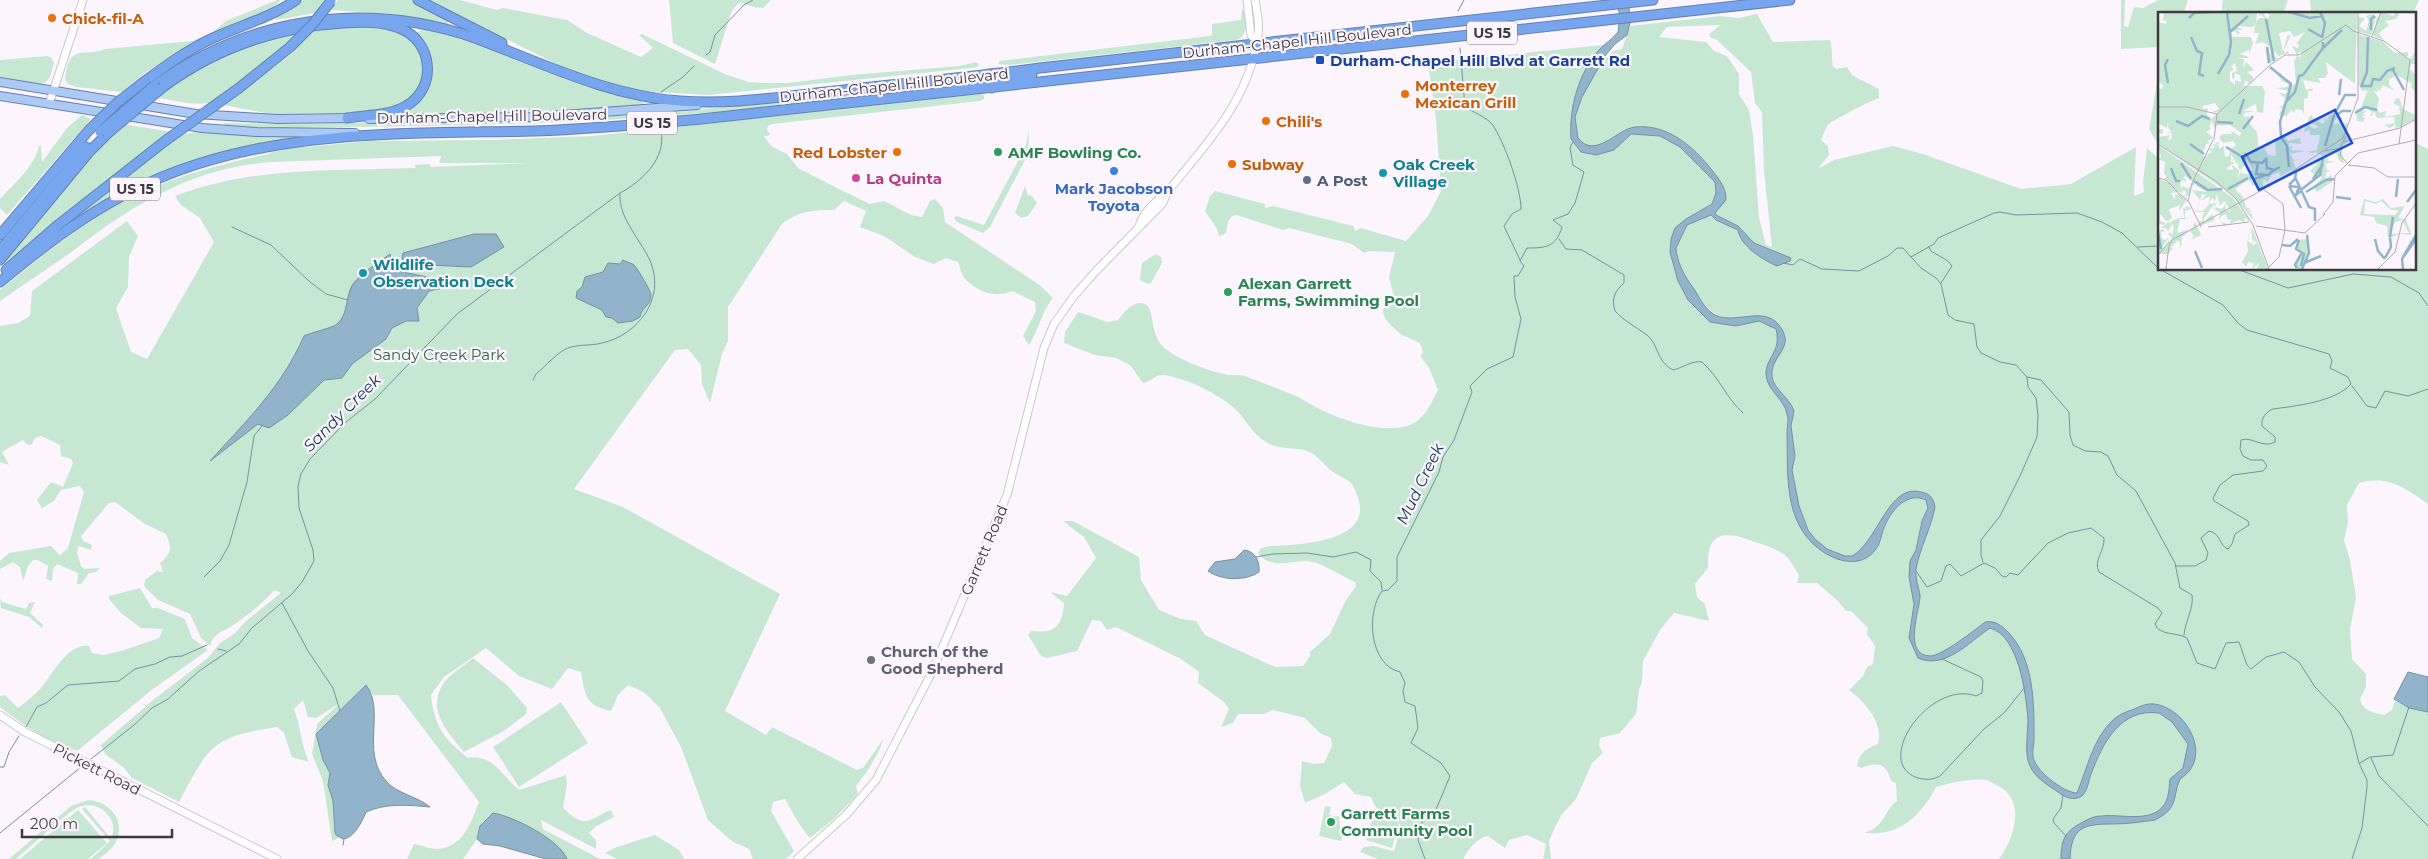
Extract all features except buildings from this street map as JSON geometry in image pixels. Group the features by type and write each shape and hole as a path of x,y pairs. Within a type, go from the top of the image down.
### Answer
{"highway":[{"path":"0,235 89,130 118,102 171,62 211,39 265,18 296,0"},
{"path":"0,276 58,224 165,141 239,88 290,47 312,25 332,0"},
{"path":"418,0 446,16 571,75"},
{"name":"Durham-Chapel Hill Boulevard","path":"729,102 1653,0"},
{"name":"Durham-Chapel Hill Boulevard","path":"418,133 561,130 631,125 921,96 1790,0"},
{"name":"US 15","path":"159,86 199,57 252,33 300,21 343,17 378,17 438,26 612,89 649,98 695,102 729,102"},
{"path":"0,250 104,133 159,86 212,57 274,33 324,25 361,22 395,26 414,36 422,46 428,66 426,80 420,94 412,102 399,109 347,118"},
{"path":"992,88 1000,80 1083,63"},
{"path":"921,96 985,81 989,74"},
{"path":"0,260 104,133"},
{"name":"US 15","path":"0,282 56,237 102,206 145,184 177,171 238,153 281,146 418,133"},
{"path":"0,228 59,165"}],"main road":[{"name":"Durham-Chapel Hill Boulevard","path":"0,82 196,114 277,119 536,117 729,102"},
{"name":"Durham-Chapel Hill Boulevard","path":"0,96 230,131 418,133"}],"street":[{"path":"49,104 52,90 84,0"},
{"name":"Garrett Road","path":"1247,0 1251,35 1256,44"},
{"name":"Garrett Road","path":"797,859 857,804 882,769 936,664 1007,495 1042,354 1051,330 1074,296 1138,226 1142,216 1170,188 1230,114 1243,89 1259,34 1255,0"},
{"name":"Pickett Road","path":"0,715 26,732 277,859"}],"green space":[{"path":"281,0 271,10 185,47 146,72 122,92 76,87 68,84 65,79 70,60 78,54 105,49 192,41 213,32 226,21"},
{"path":"302,0 325,0 315,13 276,20 276,17"},
{"path":"338,0 414,0 449,20 447,24 394,14 331,10"},
{"path":"427,0 460,0 497,10 503,8 567,20 587,33 641,57 653,48 639,35 642,34 727,75 749,82 789,83 851,75 960,66 976,62 979,64 977,67 971,68 708,95 638,91 565,68"},
{"path":"669,0 771,0 763,8 753,7 740,2 732,10 715,64 673,43"},
{"path":"2121,0 2125,0 2124,26 2128,27 2134,7 2143,8 2158,0 2188,0 2184,12 2158,12 2158,47 2121,49"},
{"path":"2223,0 2288,0 2284,12 2221,12"},
{"path":"2310,0 2419,0 2414,12 2311,12"},
{"path":"1242,8 1246,16 1247,26 1243,35 1236,40 1010,65 998,64 1000,61 1210,36 1212,35 1212,24 1241,20"},
{"path":"1757,14 1773,42 1830,40 1833,66 1836,69 1847,67 1852,75 1879,89 1879,98 1868,102 1828,125 1821,140 1828,146 1829,155 1818,169 1834,160 1893,146 1923,154 2021,189 2071,184 2136,147 2134,196 2144,192 2143,182 2147,148 2158,158 2158,270 2416,270 2416,143 2428,149 2428,504 2396,484 2379,481 2359,483 2347,505 2348,523 2344,540 2350,560 2356,598 2350,629 2352,659 2366,674 2366,687 2360,699 2361,703 2369,710 2384,715 2392,710 2395,701 2409,708 2428,712 2428,859 1999,859 2013,831 2015,811 2013,802 2000,787 1988,781 1980,780 1961,781 1936,787 1923,807 1908,822 1888,832 1864,833 1876,827 1897,801 1896,783 1891,781 1884,767 1876,764 1861,768 1857,766 1864,752 1878,744 1879,736 1876,721 1872,714 1849,690 1863,676 1867,667 1873,664 1875,646 1867,634 1868,628 1851,611 1846,611 1837,600 1817,583 1797,583 1799,575 1786,556 1769,547 1738,536 1721,536 1715,539 1708,555 1708,568 1695,584 1697,597 1705,604 1709,621 1674,613 1660,630 1643,661 1642,682 1636,714 1620,733 1600,738 1599,746 1603,753 1592,763 1576,799 1562,814 1549,841 1551,859 1543,859 1546,844 1527,835 1509,840 1505,848 1488,836 1484,837 1470,848 1464,859 1378,859 1360,852 1364,847 1373,846 1394,851 1401,827 1399,823 1392,848 1366,840 1374,814 1399,822 1399,819 1381,812 1375,806 1371,797 1355,794 1344,782 1325,794 1305,803 1300,786 1302,761 1314,764 1324,763 1332,746 1331,738 1320,733 1305,718 1273,710 1264,714 1238,714 1233,723 1221,727 1229,709 1224,702 1198,683 1199,672 1181,659 1116,627 1107,630 1101,621 1092,620 1077,651 1047,658 1041,656 1028,635 1031,631 1051,630 1059,624 1064,603 1050,592 1067,596 1096,558 1084,537 1063,521 1073,521 1139,557 1141,580 1159,610 1181,619 1196,621 1205,635 1276,667 1303,666 1310,656 1310,652 1330,634 1345,602 1356,586 1355,582 1316,563 1309,561 1270,562 1258,553 1261,548 1270,546 1328,539 1353,526 1359,515 1359,501 1355,489 1350,482 1333,472 1310,452 1276,447 1266,442 1255,433 1234,408 1204,389 1163,375 1143,383 1130,365 1116,358 1095,355 1064,343 1065,332 1078,312 1108,322 1118,320 1126,310 1137,303 1145,304 1150,311 1157,338 1161,344 1167,350 1186,361 1223,374 1245,376 1295,396 1342,419 1376,427 1388,428 1410,425 1424,415 1438,390 1429,368 1420,356 1423,353 1421,345 1417,341 1398,332 1388,322 1383,312 1387,303 1394,296 1389,277 1395,252 1369,251 1364,253 1352,244 1289,228 1283,230 1237,215 1232,216 1228,222 1226,233 1219,236 1217,229 1205,211 1210,196 1215,191 1265,204 1265,208 1273,206 1353,226 1355,231 1361,228 1406,241 1428,216 1441,191 1436,119 1428,63 1612,44 1602,56 1605,59 1613,51 1622,49 1630,26 1720,16 1738,18","holes":["1721,25 1709,34 1710,37 1717,40 1751,72 1755,103 1762,112 1764,171 1772,247 1766,245 1759,218 1753,135 1749,110 1739,94 1739,74 1727,56 1714,51 1706,42 1659,37 1667,27","1693,289 1705,305 1724,317 1762,317 1775,322 1721,320 1696,304"]},
{"path":"375,26 398,31 413,41 424,59 422,85 411,99 394,108 365,113 271,114 224,105 286,58 315,29"},
{"path":"425,28 452,36 585,86 639,100 644,104 565,112 400,115 400,111 430,79 411,31 419,32"},
{"path":"297,33 254,72 217,100 196,104 155,97 204,64 268,38"},
{"path":"51,57 54,63 50,76 44,83 40,84 0,77 0,60"},
{"path":"2158,82 2158,151 2157,143 2149,129"},
{"path":"852,94 838,99 817,102 590,121 275,128 228,126 222,123 288,124 551,120 666,113"},
{"name":"Sandy Creek Park","path":"984,95 984,99 980,101 772,124 768,126 767,130 770,134 764,136 771,146 787,154 798,168 870,204 884,201 911,215 922,217 930,201 935,199 943,208 945,222 1041,286 1053,298 1029,345 1023,336 1036,311 1035,302 1012,291 994,294 977,289 962,275 958,262 946,258 934,264 915,257 884,236 860,227 866,211 844,201 834,210 800,214 782,224 728,307 728,341 722,354 710,403 702,384 701,365 688,349 675,350 574,489 623,507 780,594 725,711 766,735 772,727 857,770 863,768 884,738 865,775 856,786 858,794 835,818 810,838 799,824 785,799 773,802 771,811 794,851 786,859 753,859 749,849 733,842 708,820 681,747 660,708 645,693 628,685 618,695 611,711 603,709 588,699 581,672 568,668 552,689 519,676 486,648 444,677 431,695 432,706 438,724 447,738 468,758 484,759 491,762 519,790 566,775 567,784 563,808 577,819 582,821 591,820 611,810 614,817 595,827 589,833 596,840 596,849 541,820 543,829 600,859 567,859 566,857 478,833 477,839 463,859 407,859 414,844 437,849 446,848 460,839 473,818 479,802 398,695 373,695 366,685 323,760 330,773 335,824 339,838 332,841 323,781 312,754 317,724 340,703 316,718 308,717 303,700 294,709 309,762 292,757 284,733 277,727 238,735 214,747 206,756 179,802 132,778 123,767 105,754 101,745 153,700 208,658 220,643 234,634 246,621 281,593 274,590 248,614 216,636 210,646 201,638 190,614 158,600 144,586 145,580 157,571 163,572 160,563 170,550 166,534 145,524 115,502 109,503 81,536 83,541 92,545 91,550 79,546 77,552 81,566 84,569 100,568 96,572 89,573 81,584 77,584 78,573 57,564 53,569 52,581 46,579 48,566 38,560 33,560 28,566 23,581 20,567 13,562 0,569 0,561 9,553 51,546 60,555 68,548 84,492 80,486 61,490 54,501 42,508 37,500 51,482 63,487 73,463 71,459 61,456 60,445 41,436 35,438 32,444 28,445 23,440 2,452 9,465 0,462 0,326 18,323 30,316 32,291 127,221 138,236 129,257 128,287 116,308 131,352 147,359 214,242 200,218 181,205 175,196 234,179 294,172 416,168 414,165 430,164 430,167 527,163 439,163 441,156 272,162 243,165 216,172 190,180 141,204 118,218 0,301 0,290 58,244 105,212 156,186 212,167 269,154 275,150 369,141 490,140 592,136"},
{"path":"82,115 91,119 7,215 0,208 0,199 28,168 39,146 41,146 42,162 67,128"},
{"path":"123,124 172,132 0,267 92,154"},
{"path":"1029,130 1028,154 990,227 983,233 957,222 954,218 956,216 984,225 1025,148"},
{"path":"199,132 301,136 301,139 126,189 75,219 73,217 169,143 185,134"},
{"path":"1025,186 1028,195 1032,196 1037,203 1028,216 1021,218 1015,213"},
{"path":"1156,254 1161,257 1162,263 1151,283 1148,284 1140,280 1142,263"},
{"path":"140,588 152,608 158,608 185,619 192,638 208,650 153,689 77,751 37,733 0,707 0,696 5,695 18,708 42,687 56,667 74,649 81,646 89,646 92,653 103,655 159,638 163,629 141,628 121,613 109,599 109,596"},
{"path":"0,598 2,602 26,609 29,603 35,602 30,613 43,625 42,628 29,617 1,608"},
{"path":"473,658 508,686 527,708 526,714 504,731 464,752 440,719 437,700 446,680"},
{"path":"561,702 588,743 519,787 493,747"},
{"path":"88,800 96,801 109,808 114,814 119,827 116,842 99,859 91,859 110,841 82,809 85,807 111,839 112,823 104,811 95,806 87,805 79,807 65,816 16,859 9,859 71,806"},
{"name":"Garrett Farms Community Pool","path":"1325,806 1331,807 1329,815 1339,817 1340,826 1343,831 1341,841 1319,836"},
{"path":"78,810 107,843 88,859 20,859"},
{"path":"655,835 679,850 684,859 617,859 605,853 617,847"}],"water":[{"path":"1616,0 1629,5 1630,23 1627,35 1615,44 1605,56 1582,97 1575,117 1578,138 1585,144 1599,145 1635,127 1656,129 1676,137 1700,156 1723,186 1726,200 1715,213 1716,215 1738,226 1754,243 1791,258 1790,261 1777,266 1771,263 1759,256 1743,242 1738,230 1716,220 1711,215 1687,225 1676,248 1678,259 1685,275 1704,305 1712,313 1728,318 1764,316 1778,324 1783,332 1784,345 1775,362 1772,376 1775,385 1794,411 1791,426 1795,456 1792,470 1799,506 1808,530 1827,549 1845,556 1852,556 1869,539 1884,515 1900,496 1910,492 1921,492 1929,495 1935,507 1916,569 1920,596 1914,631 1917,648 1922,654 1935,655 1958,642 1985,622 1995,623 2006,630 2017,643 2028,669 2033,698 2033,754 2035,762 2038,768 2050,780 2071,792 2077,793 2095,745 2105,728 2117,717 2151,704 2166,708 2177,714 2186,724 2192,735 2195,759 2190,770 2180,779 2174,802 2163,816 2155,820 2087,827 2076,834 2071,848 2070,859 2061,859 2062,844 2068,832 2085,821 2098,816 2145,816 2162,808 2168,796 2170,779 2183,768 2188,744 2172,722 2159,713 2145,713 2134,716 2115,730 2101,751 2087,789 2082,796 2073,799 2067,797 2038,778 2030,766 2027,756 2028,720 2023,682 2014,654 2008,642 2000,633 1990,628 1956,653 1938,660 1928,661 1918,658 1909,638 1914,604 1909,577 1910,561 1916,550 1922,521 1928,508 1926,500 1912,498 1900,504 1890,515 1876,549 1864,559 1856,561 1841,560 1826,554 1807,538 1793,511 1790,496 1787,464 1787,414 1783,404 1767,381 1766,375 1766,369 1777,344 1776,329 1759,321 1736,326 1710,322 1688,300 1678,281 1670,252 1671,239 1675,228 1686,219 1712,204 1716,193 1715,182 1680,147 1660,136 1631,134 1614,150 1596,155 1581,152 1571,139 1573,104 1580,81 1591,60 1618,32 1620,16"},
{"path":"474,234 496,234 504,247 471,267 406,264 402,259 403,253"},
{"path":"390,254 394,270 427,277 448,287 429,291 417,308 419,321 406,321 392,328 386,339 352,364 342,378 324,380 288,415 269,428 258,424 210,461 274,388 295,355 304,336 337,324 345,310 353,284 365,272"},
{"path":"623,260 636,267 647,285 651,299 640,317 633,321 618,323 612,318 606,317 602,310 576,298 577,291 582,287 585,277 603,272 608,263 620,264"},
{"path":"1244,550 1254,554 1259,564 1259,572 1254,575 1234,579 1220,577 1208,571 1215,562 1235,559"},
{"path":"2408,672 2428,677 2428,712 2409,708 2394,699"},
{"path":"366,685 372,695 374,707 374,744 378,769 391,785 430,807 397,805 373,809 366,812 360,825 351,836 343,839 336,835 335,832 333,801 328,785 330,773 323,760 316,734"},
{"path":"493,813 512,819 535,830 555,844 567,859 546,859 500,846 483,844 477,839 480,826"}],"waterway":[{"name":"Sandy Creek","path":"706,55 710,52 715,35 744,5 753,0"},
{"path":"1458,11 1464,0"},
{"path":"1460,48 1465,107 1492,124 1502,142 1515,177 1521,209 1512,214 1504,226 1520,260"},
{"name":"Sandy Creek","path":"661,92 683,77 694,66"},
{"name":"Sandy Creek","path":"91,759 152,708 168,699 199,671 239,644 252,628 292,594 302,582 314,561 313,550 299,508 298,486 301,474 310,459 345,423 375,399 457,314 644,176 651,168 660,151 662,142 661,132"},
{"name":"Mud Creek","path":"1425,859 1418,840 1423,818 1435,812 1450,776 1441,763 1411,743 1418,728 1415,706 1405,702 1403,691 1405,683 1400,672 1390,667 1376,649 1372,624 1374,612 1382,591 1388,590 1397,581 1397,557 1439,472 1443,457 1454,440 1472,392 1470,386 1487,369 1513,357 1521,319 1515,297 1514,276 1518,276 1524,266 1520,261 1527,248 1545,247 1557,239 1562,227 1553,220 1568,214 1575,203 1584,172 1573,165 1570,148 1573,142"},
{"path":"533,380 536,374 564,350 576,346 602,343 615,339 627,332 637,324 651,302 654,290 654,276 651,263 627,221 620,203 620,194"},
{"path":"1911,257 1934,244 1938,238 1994,213 2000,212 2016,215 2077,213 2102,222 2122,233 2158,268"},
{"path":"232,227 271,245 310,282 326,294 348,300"},
{"path":"1559,239 1566,249 1582,250 1624,275 1624,283 1616,292 1614,299 1615,311 1651,339 1660,358 1673,370 1691,363 1702,362 1743,413"},
{"path":"2138,247 2158,246"},
{"path":"1929,247 1931,251 1948,261 1952,266 1941,283"},
{"path":"1783,263 1793,265 1800,259 1822,269 1859,271 1888,256 1897,248 1903,248 1921,268 1936,278 1941,284 1948,315 1955,320 1974,324 1977,347 1981,353 2000,362 2016,365 2027,377 2028,387 2036,398 2038,415 2037,437 2000,516 1981,540 1983,562"},
{"path":"2162,270 2223,305 2238,323 2247,330 2329,354 2332,361 2330,368 2348,377 2351,384 2344,390 2325,399 2303,405 2273,409 2266,414 2262,420 2262,426 2275,437 2275,442 2266,444 2245,439 2241,440 2240,449 2243,456 2251,460 2263,460 2267,466 2263,471 2233,475 2220,485 2213,498 2214,501 2248,521 2249,525 2235,534 2232,544 2228,549 2216,534 2209,531 2201,538 2208,553 2206,560 2195,566 2176,566"},
{"path":"2240,270 2288,288 2353,274 2391,277 2419,293 2428,306"},
{"path":"425,347 441,363"},
{"path":"2027,377 2041,380 2069,412 2070,435 2073,445 2085,451 2101,452 2108,456 2117,475 2136,491 2175,563 2180,588 2192,595 2192,605 2184,635"},
{"path":"2352,386 2367,406 2376,408 2385,391 2408,396 2428,389"},
{"path":"204,577 220,561 229,545 247,482 254,436 262,426"},
{"path":"1916,571 1927,587 1941,581 1946,566 1950,564 1961,576 1984,563 1995,568 2002,576 2006,577 2010,573 2018,575 2048,543 2068,533 2091,528 2104,538 2097,563 2099,572 2158,608 2162,613 2155,624 2157,628 2164,632 2187,638 2197,663 2215,669 2226,643 2239,642 2247,665 2251,669 2266,657 2284,652 2299,662 2315,687 2339,712 2351,731 2359,763 2367,780 2362,828 2352,859"},
{"path":"1256,557 1272,554 1307,553 1333,557 1356,552 1371,560 1370,571 1381,582 1382,590"},
{"path":"282,603 308,651 333,688 340,711"},
{"path":"26,727 37,707 46,703 68,685 119,681 135,669 155,664 170,657 182,656 207,645"},
{"path":"218,649 226,651"},
{"path":"1942,659 1981,677 1983,681 1982,693 1976,696 1958,694 1941,700 1925,711 1912,725 1904,741 1901,756 1905,769 1918,778 1929,779 1940,776 1984,729 2004,713 2025,687"},
{"path":"2360,763 2370,757 2393,755 2409,707"},
{"path":"0,767 4,767 9,752 19,736"},
{"path":"2371,758 2379,776 2428,826"},
{"name":"Sandy Creek","path":"0,833 81,767"},
{"path":"2063,795 2061,808 2053,819 2054,823 2066,836"},
{"path":"343,845 344,839"}],"place":[{"name":"Chick-fil-A","path":"52,18"},
{"name":"Durham-Chapel Hill Blvd at Garrett Rd","path":"1320,60"},
{"name":"Monterrey Mexican Grill","path":"1405,94"},
{"name":"Chili's","path":"1266,121"},
{"name":"Red Lobster","path":"897,152"},
{"name":"AMF Bowling Co.","path":"998,152"},
{"name":"Subway","path":"1232,164"},
{"name":"Mark Jacobson Toyota","path":"1114,171"},
{"name":"Oak Creek Village","path":"1383,173"},
{"name":"La Quinta","path":"856,178"},
{"name":"A Post","path":"1307,180"},
{"name":"Wildlife Observation Deck","path":"363,273"},
{"name":"Alexan Garrett Farms, Swimming Pool","path":"1228,292"},
{"name":"Church of the Good Shepherd","path":"871,660"},
{"name":"Garrett Farms Community Pool","path":"1331,822"}]}
